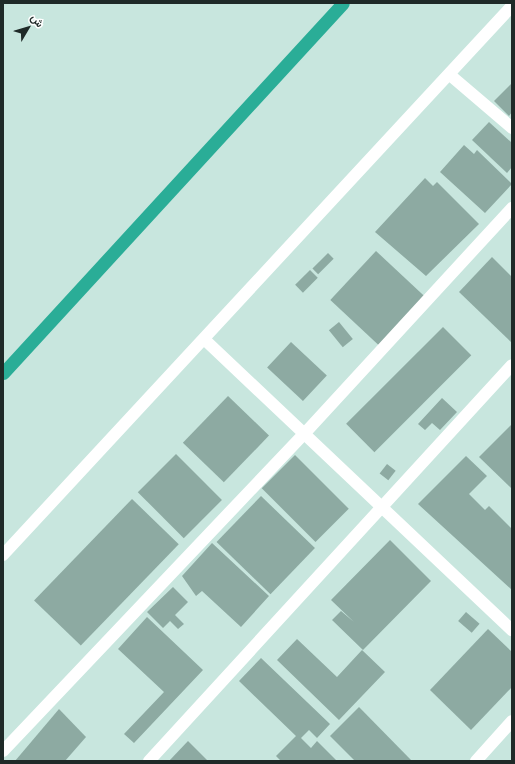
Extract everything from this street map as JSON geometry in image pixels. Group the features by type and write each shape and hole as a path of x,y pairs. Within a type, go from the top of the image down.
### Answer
{"street":[{"path":"3,555 450,75 512,6"},
{"path":"450,75 512,128"},
{"path":"3,751 305,433 512,208"},
{"path":"204,339 512,630"},
{"path":"149,761 381,506 512,366"},
{"path":"476,761 512,721"}],"building":[{"path":"512,83 512,112 509,116 494,101"},
{"path":"489,122 512,143 512,167 507,173 472,140"},
{"path":"464,145 474,154 477,150 512,184 485,213 440,172"},
{"path":"425,178 433,186 437,182 479,224 426,276 375,232"},
{"path":"376,251 425,297 379,346 330,300"},
{"path":"328,253 334,259 318,274 312,269"},
{"path":"492,257 512,277 512,343 459,292"},
{"path":"310,270 318,278 303,293 295,285"},
{"path":"339,322 353,339 343,347 329,330"},
{"path":"443,327 471,355 374,452 346,424"},
{"path":"291,342 327,375 303,401 267,368"},
{"path":"228,396 269,436 224,482 183,443"},
{"path":"442,398 457,412 440,430 432,423 425,430 418,424"},
{"path":"512,424 512,489 479,457"},
{"path":"176,454 222,500 184,538 138,492"},
{"path":"295,455 349,509 316,542 262,488"},
{"path":"466,456 487,476 469,494 485,510 489,506 512,529 512,590 418,504"},
{"path":"387,464 396,471 388,480 380,473"},
{"path":"261,496 315,548 270,594 217,542"},
{"path":"132,499 179,544 81,646 34,600"},
{"path":"390,540 431,581 363,650 332,620 341,611 354,622 331,600"},
{"path":"212,543 269,596 241,627 202,591 196,596 182,576"},
{"path":"173,587 188,602 175,615 184,624 178,629 170,621 163,628 147,612"},
{"path":"466,612 480,624 472,633 458,621"},
{"path":"147,617 203,670 134,743 124,734 164,692 118,649"},
{"path":"488,629 512,652 512,687 471,730 430,690"},
{"path":"297,639 337,677 362,650 385,672 339,720 277,660"},
{"path":"261,658 330,724 317,738 309,730 301,738 311,748 317,741 337,761 281,761 276,756 296,736 239,681"},
{"path":"359,707 412,761 355,761 330,736"},
{"path":"59,709 86,737 65,761 15,761"},
{"path":"188,741 208,761 169,761"}],"waterway":[{"path":"3,373 343,3"}]}
